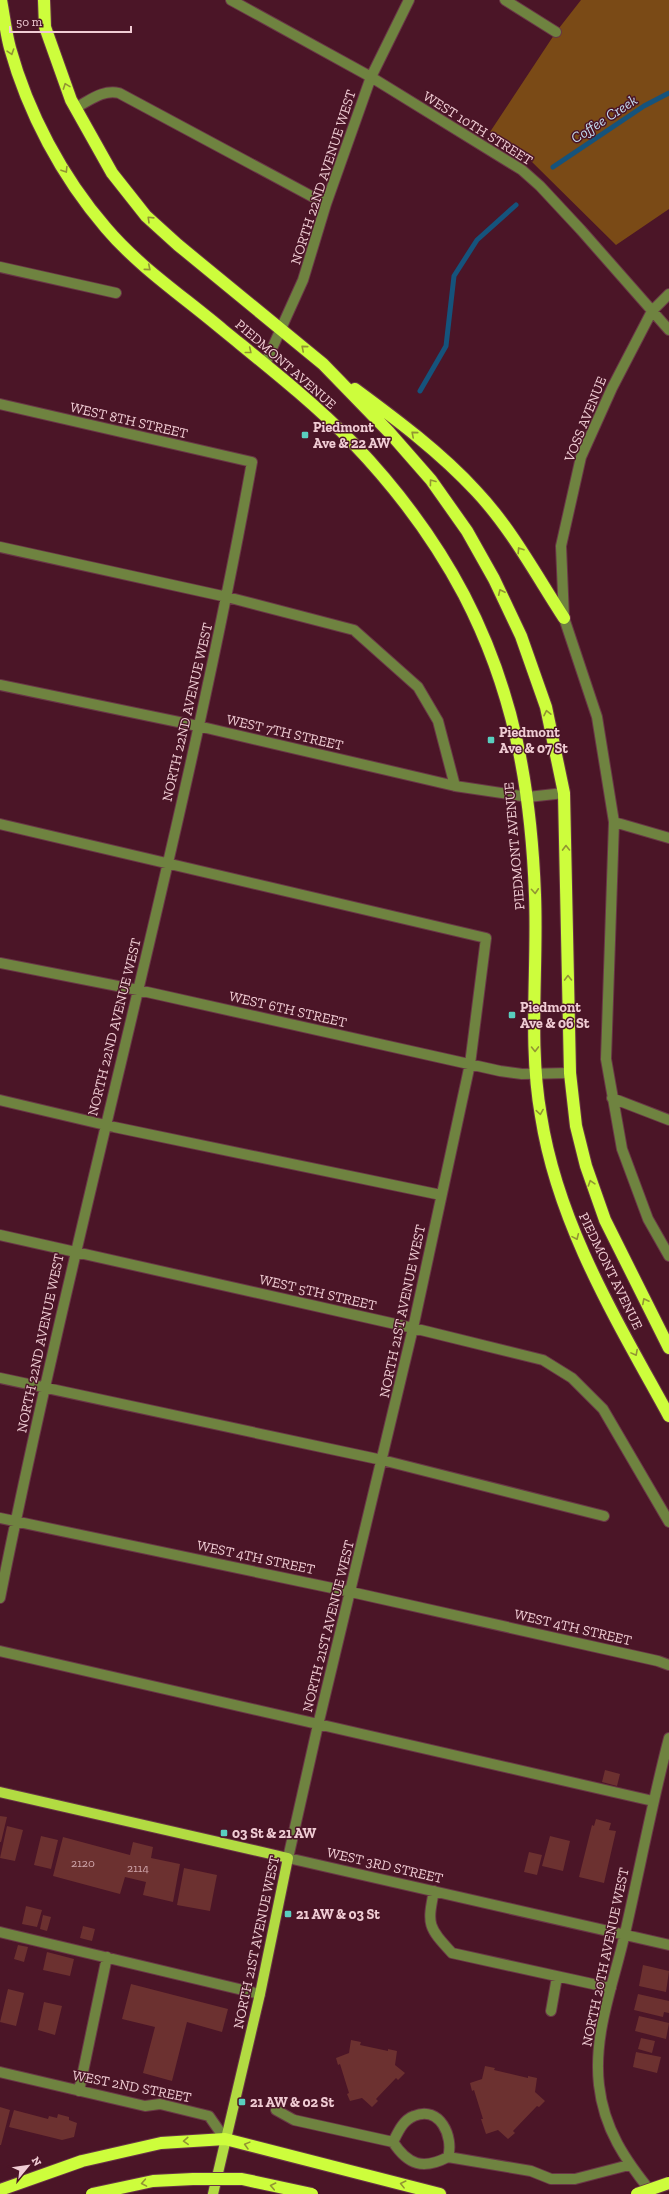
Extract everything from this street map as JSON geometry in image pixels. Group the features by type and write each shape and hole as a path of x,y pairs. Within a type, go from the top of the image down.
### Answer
{"highway":[{"name":"PIEDMONT AVENUE","path":"1,0 10,48 40,129 71,180 106,228 145,266 265,364 353,443 398,497 436,547 485,639 513,719 528,796 536,897 535,1074 544,1136 566,1213 594,1275 669,1416"},
{"name":"PIEDMONT AVENUE","path":"44,0 45,27 75,108 112,173 146,216 178,246 323,364 389,432 430,480 467,531 494,579 521,636 546,707 564,793 570,1073 579,1138 600,1206 620,1254 669,1348"},
{"path":"323,364 400,422 476,491 505,527 564,618"},
{"path":"0,2190 82,2161 161,2143 225,2139 440,2194"},
{"path":"92,2194 153,2181 242,2179 312,2194"},
{"path":"637,2194 669,2183"}],"main road":[{"name":"WEST 3RD STREET","path":"0,1792 288,1858"},
{"name":"NORTH 21ST AVENUE WEST","path":"213,2194 260,1994 288,1858"}],"street":[{"name":"WEST 10TH STREET","path":"231,0 371,77 522,170 540,186 669,330"},
{"name":"NORTH 22ND AVENUE WEST","path":"265,364 303,280 326,204 371,77 409,0"},
{"path":"505,0 556,32"},
{"path":"75,108 103,93 111,91 119,93 326,204"},
{"path":"0,267 116,293"},
{"name":"VOSS AVENUE","path":"564,618 562,546 581,457 612,388 652,311 669,294"},
{"name":"WEST 8TH STREET","path":"0,404 252,462"},
{"name":"NORTH 22ND AVENUE WEST","path":"0,1598 15,1521 74,1252 169,862 227,597 252,462"},
{"path":"0,547 227,597 354,630 418,687 438,721 455,786"},
{"path":"564,618 597,716 614,822 606,1059 612,1098 622,1149 632,1178 648,1219 669,1256"},
{"name":"WEST 7TH STREET","path":"0,685 198,726 455,786 528,796 564,793"},
{"path":"614,822 669,838"},
{"path":"0,824 169,862"},
{"name":"NORTH 21ST AVENUE WEST","path":"169,862 486,938 470,1064 413,1328 318,1725 288,1858"},
{"name":"WEST 6TH STREET","path":"0,963 138,990 506,1072 535,1074 570,1073"},
{"path":"612,1098 669,1120"},
{"path":"0,1100 105,1125 441,1195"},
{"name":"WEST 5TH STREET","path":"0,1235 413,1328 528,1355 543,1360 562,1371 584,1388 603,1409 646,1480 669,1522"},
{"path":"0,1378 382,1460 604,1516"},
{"name":"WEST 4TH STREET","path":"0,1518 351,1592 650,1659 669,1665"},
{"path":"0,1651 653,1801"},
{"name":"NORTH 20TH AVENUE WEST","path":"653,2194 629,2164 612,2131 604,2110 599,2086 598,2051 600,2034 625,1933 653,1801 669,1738"},
{"name":"WEST 3RD STREET","path":"288,1858 625,1933 669,1945"},
{"path":"434,1890 429,1916 435,1934 452,1953 611,1988"},
{"path":"0,1932 260,1994"},
{"path":"79,2090 107,1957"},
{"path":"551,2011 557,1977"},
{"name":"WEST 2ND STREET","path":"0,2072 145,2106 160,2104 209,2116 225,2139"},
{"path":"276,2110 294,2120 393,2142 408,2160 421,2164 437,2163 448,2157 531,2171 551,2179 575,2179 629,2164"},
{"path":"393,2142 401,2126 414,2116 427,2113 439,2119 448,2132 451,2147 448,2157"}],"shaded area":[{"path":"581,0 669,0 669,209 616,245 531,161 490,132 556,32"}],"building":[{"path":"605,1770 620,1774 617,1786 602,1782"},
{"path":"0,1816 7,1817 1,1842 0,1842"},
{"path":"596,1819 611,1823 609,1830 616,1831 604,1883 579,1877 592,1825 594,1826"},
{"path":"7,1826 23,1830 15,1861 0,1858"},
{"path":"41,1836 58,1840 51,1869 34,1865"},
{"path":"550,1836 570,1841 563,1871 542,1866"},
{"path":"63,1837 130,1855 133,1842 153,1847 151,1858 180,1864 173,1902 143,1895 146,1882 125,1877 120,1894 53,1876"},
{"path":"529,1852 542,1855 537,1875 524,1872"},
{"path":"184,1868 217,1875 210,1911 177,1905"},
{"path":"26,1906 42,1910 37,1927 22,1924"},
{"path":"43,1915 51,1917 47,1931 40,1929"},
{"path":"83,1926 95,1929 92,1941 80,1938"},
{"path":"18,1945 28,1947 24,1962 14,1959"},
{"path":"47,1952 74,1959 70,1976 43,1970"},
{"path":"643,1965 669,1971 666,1992 639,1986"},
{"path":"131,1984 228,2009 222,2032 187,2022 172,2081 143,2073 155,2027 122,2019"},
{"path":"8,1989 24,1993 16,2026 0,2022"},
{"path":"638,1994 669,2001 669,2013 664,2012 663,2017 634,2010"},
{"path":"44,2002 62,2006 55,2035 38,2030"},
{"path":"639,2016 669,2023 666,2039 635,2031"},
{"path":"641,2038 655,2041 652,2053 638,2049"},
{"path":"351,2040 361,2042 360,2045 388,2051 388,2049 397,2051 395,2065 405,2073 398,2080 396,2078 376,2099 378,2101 372,2107 362,2098 350,2101 347,2094 349,2093 340,2064 338,2065 336,2058 349,2053"},
{"path":"636,2052 661,2057 657,2073 633,2067"},
{"path":"485,2066 495,2068 494,2070 528,2078 528,2076 537,2078 535,2092 545,2101 539,2107 537,2106 513,2131 515,2133 508,2139 498,2130 486,2134 474,2090 472,2091 470,2083 482,2079"},
{"path":"0,2107 10,2110 1,2145 0,2145"},
{"path":"14,2110 48,2119 49,2116 57,2118 58,2114 69,2117 69,2120 77,2123 74,2137 62,2140 9,2127"}],"waterway":[{"name":"Coffee Creek","path":"553,167 644,106 669,93"},
{"name":"Coffee Creek","path":"420,391 446,346 454,276 477,240 516,205"}],"place":[{"name":"Piedmont Ave & 22 AW","path":"305,435"},
{"name":"Piedmont Ave & 07 St","path":"491,740"},
{"name":"Piedmont Ave & 06 St","path":"512,1015"},
{"name":"03 St & 21 AW","path":"224,1833"},
{"name":"21 AW & 03 St","path":"288,1914"},
{"name":"21 AW & 02 St","path":"242,2102"}]}
